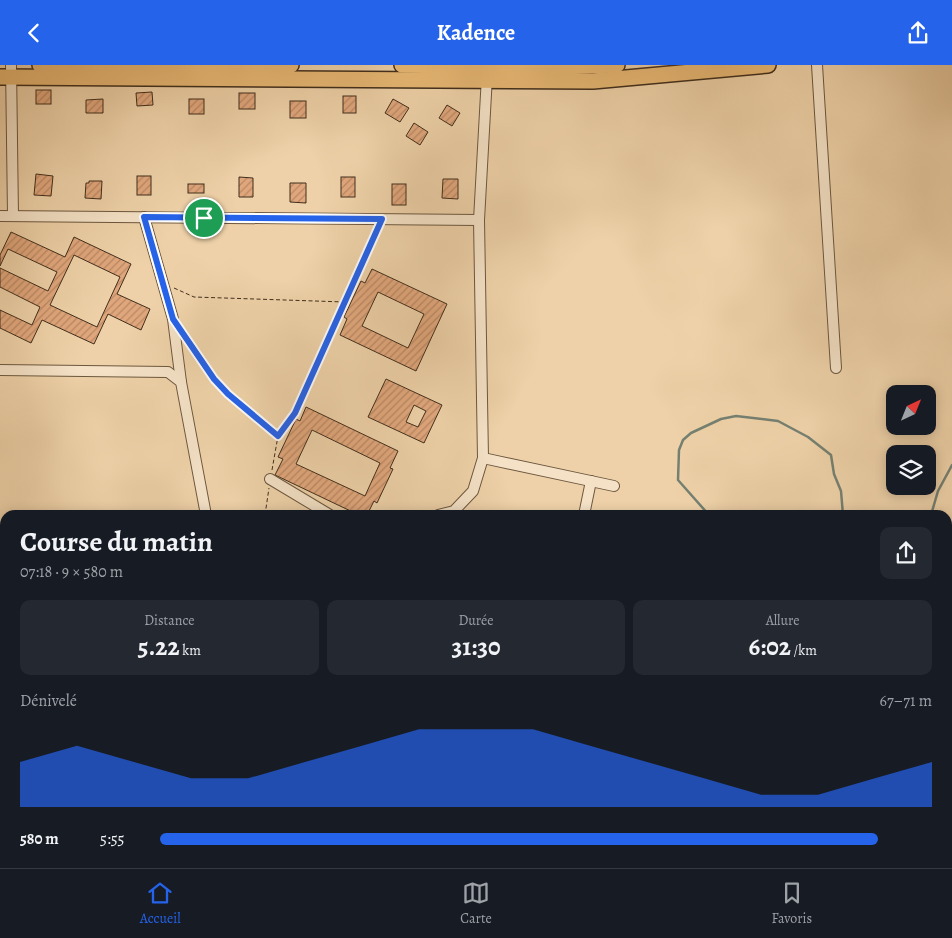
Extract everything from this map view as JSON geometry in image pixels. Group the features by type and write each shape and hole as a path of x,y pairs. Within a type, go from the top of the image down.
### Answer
{"main road":[{"path":"40,65 291,65"},
{"path":"402,65 593,81 768,65"},
{"path":"7,73 488,71 617,65"}],"street":[{"path":"817,65 836,368"},
{"path":"455,510 474,491 483,458 479,220 488,71"},
{"path":"7,73 13,216"},
{"path":"0,216 479,220"},
{"path":"144,217 173,319 181,382 205,510"},
{"path":"0,370 168,372 181,382"},
{"path":"483,458 614,486"},
{"path":"270,479 322,510"},
{"path":"585,510 591,481"}],"path":[{"path":"267,510 278,436 295,413 382,219"},
{"path":"162,282 194,297 346,302"},
{"path":"184,334 214,379 228,394 278,436"}],"building":[{"path":"36,90 51,90 51,104 36,104"},
{"path":"152,92 153,105 137,106 136,93"},
{"path":"239,93 255,93 255,109 239,109"},
{"path":"343,96 356,96 356,113 343,113"},
{"path":"103,99 103,113 86,113 86,100"},
{"path":"189,99 204,99 204,114 189,114"},
{"path":"393,99 409,108 400,122 385,113"},
{"path":"290,101 306,101 306,118 290,118"},
{"path":"447,105 460,113 452,126 439,118"},
{"path":"414,123 428,132 420,145 406,136"},
{"path":"36,174 53,176 51,196 34,195"},
{"path":"137,176 151,176 151,195 137,195"},
{"path":"239,177 253,178 253,197 239,197"},
{"path":"341,177 355,177 355,197 341,197"},
{"path":"443,179 458,179 458,199 442,198"},
{"path":"89,181 102,181 101,199 85,198 86,183 89,183"},
{"path":"290,183 306,183 306,203 290,202"},
{"path":"188,184 204,184 204,193 188,193"},
{"path":"392,184 406,184 406,205 392,205"},
{"path":"11,232 65,257 74,237 131,264 117,294 150,309 141,330 108,314 94,344 42,320 31,343 0,328 0,310 32,325 40,307 0,287 0,268 48,291 57,272 8,249 0,266 0,255","holes":["74,255 120,277 97,327 50,305"]},
{"path":"372,269 447,304 416,371 340,335 347,319 344,317 361,281 365,283","holes":["378,292 424,314 408,348 362,326"]},
{"path":"386,379 442,405 424,443 368,417","holes":["414,405 426,411 418,427 406,422"]},
{"path":"306,407 398,451 390,468 393,469 377,503 374,501 370,510 348,510 275,475 283,459 278,457 296,419 300,421","holes":["312,430 380,463 365,496 296,464"]}],"waterway":[{"path":"705,510 678,480 679,450 683,440 691,433 721,419 736,416 778,421 808,437 831,455 834,474 841,491 843,510"},
{"path":"932,510 938,491 952,465"}],"route":[{"path":"144,217 204,218 382,219 295,413 278,436 228,394 214,379 173,319 144,217"}]}
